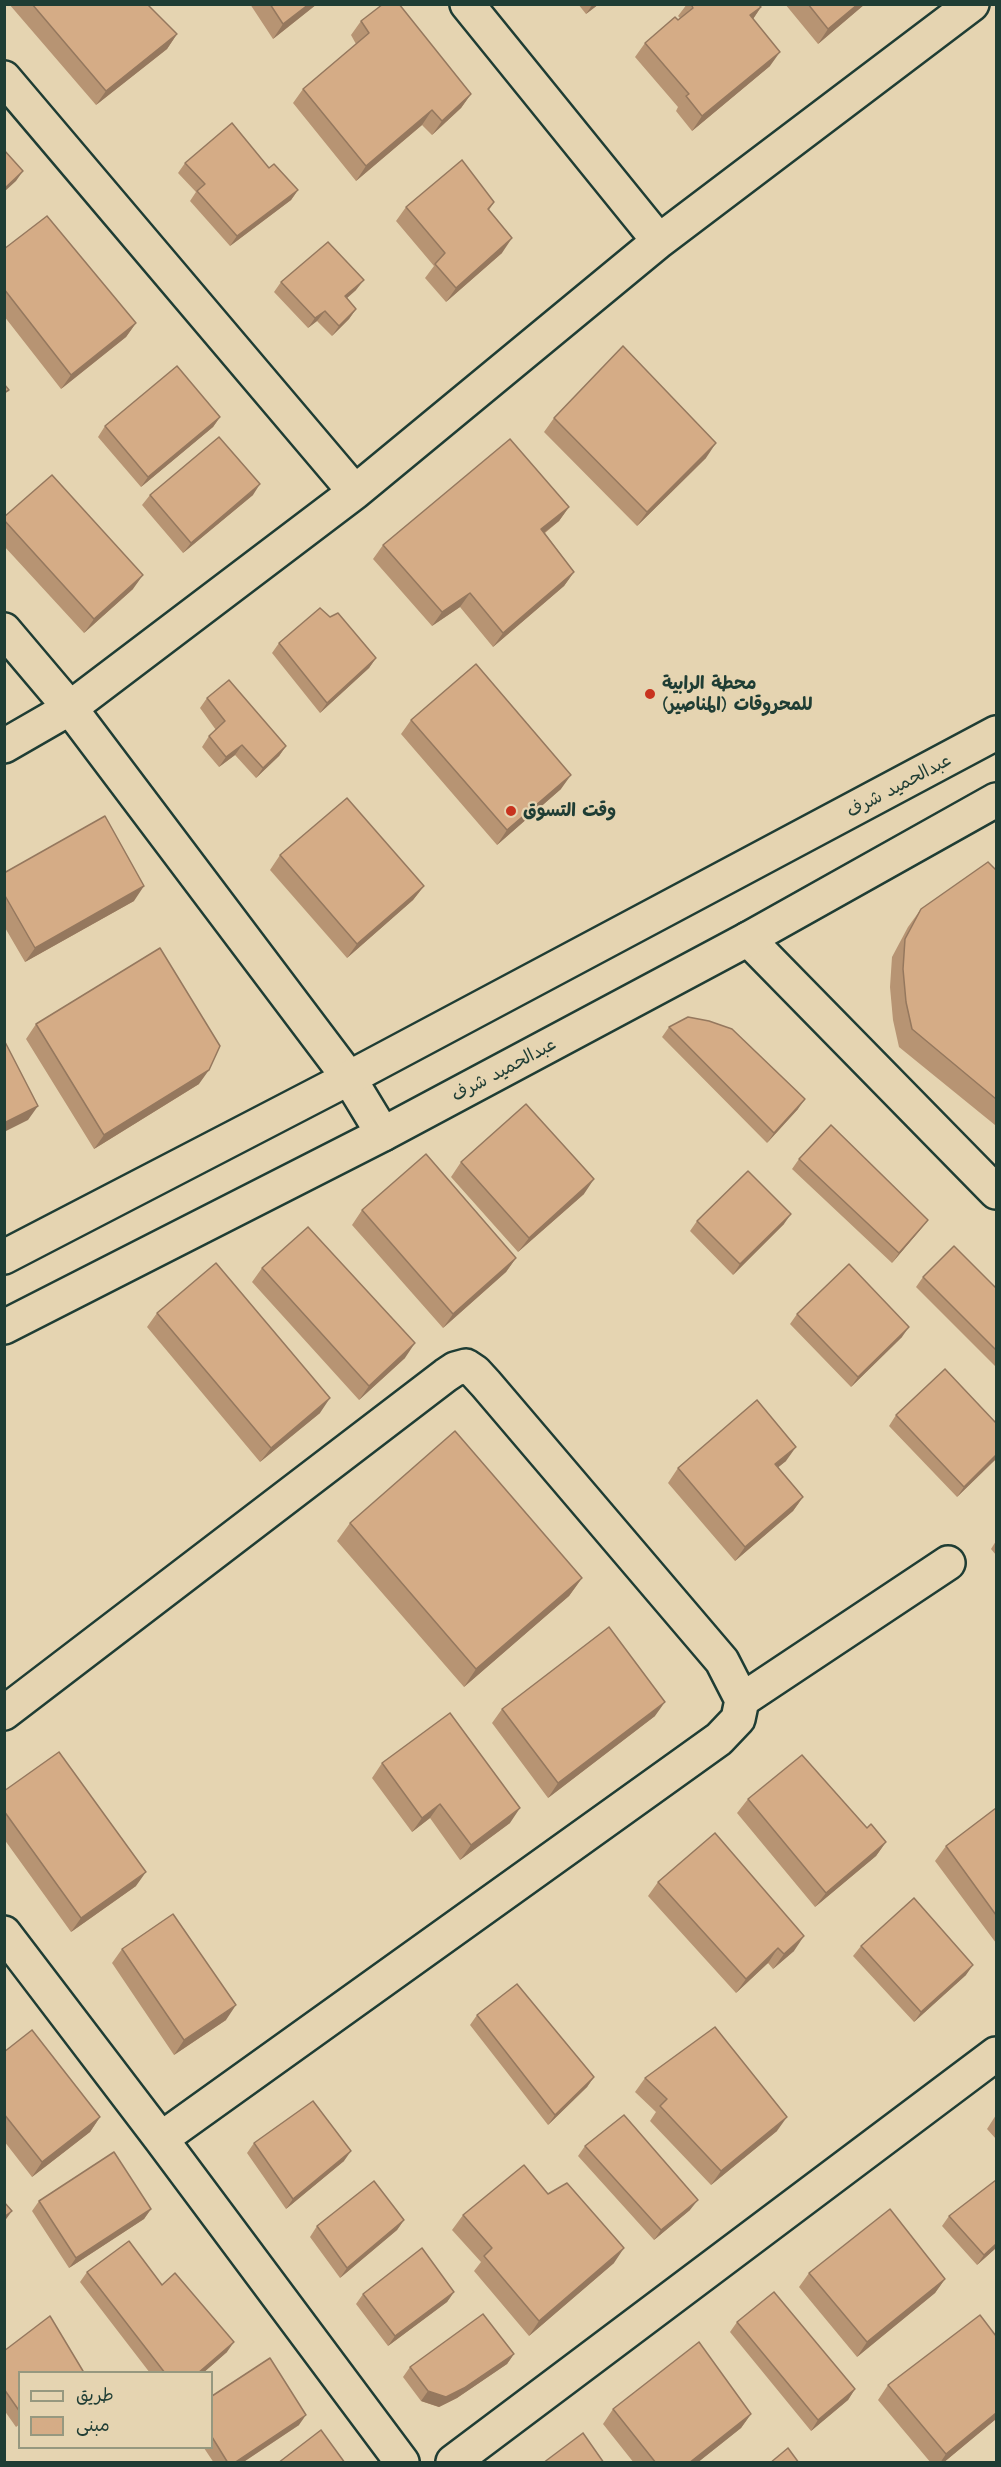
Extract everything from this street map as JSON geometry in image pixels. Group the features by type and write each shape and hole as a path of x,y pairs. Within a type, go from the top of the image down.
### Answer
{"street":[{"path":"467,4 660,241"},
{"path":"4,746 70,708 355,492 660,241 972,4"},
{"path":"4,78 355,492"},
{"path":"4,630 70,708 348,1078 383,1134"},
{"name":"عبدالحميد شرف","path":"4,1257 348,1078 996,733"},
{"name":"عبدالحميد شرف","path":"4,1327 383,1134 748,939 996,800"},
{"path":"748,939 996,1192"},
{"path":"4,1713 446,1375 466,1366 486,1384 722,1661 742,1700 738,1719 719,1739 161,2139"},
{"path":"742,1700 948,1563"},
{"path":"4,1933 161,2139 402,2463"},
{"path":"453,2463 996,2054"}],"building":[{"path":"32,4 147,4 177,34 106,91"},
{"path":"270,4 309,4 283,24"},
{"path":"383,4 399,4 471,94 442,121 432,110 366,166 303,89 369,33 361,21"},
{"path":"691,4 758,4 761,7 750,15 780,52 702,116 686,96 689,94 645,43 675,17 678,20 693,8"},
{"path":"808,4 858,4 828,29"},
{"path":"232,123 269,168 274,164 298,190 237,236 197,191 205,184 185,163"},
{"path":"4,150 23,171 4,189"},
{"path":"462,160 494,202 488,209 512,238 456,288 435,264 445,253 406,207"},
{"path":"47,216 136,323 71,375 4,289 4,249"},
{"path":"328,242 364,280 345,296 356,309 339,326 325,311 315,318 281,282"},
{"path":"623,346 716,443 647,512 554,418"},
{"path":"177,366 220,417 148,477 105,426"},
{"path":"219,437 260,484 191,543 150,495"},
{"path":"510,439 569,507 541,529 574,572 503,633 470,593 442,612 383,545"},
{"path":"52,475 143,575 94,619 4,520 4,517"},
{"path":"320,608 330,617 338,613 376,658 327,703 279,643"},
{"path":"476,664 571,775 507,830 411,720"},
{"path":"229,680 286,746 263,768 242,745 226,757 209,736 225,721 207,698"},
{"path":"347,798 424,886 357,944 280,855"},
{"path":"105,816 144,886 35,948 4,894 4,873"},
{"path":"988,862 996,870 996,1099 912,1029 906,1002 903,969 905,939 921,909"},
{"path":"160,948 220,1046 209,1070 104,1135 36,1024"},
{"path":"688,1017 732,1029 805,1099 774,1133 669,1027"},
{"path":"4,1040 38,1106 4,1123"},
{"path":"526,1104 594,1179 529,1238 461,1162"},
{"path":"831,1125 928,1220 899,1253 799,1159"},
{"path":"426,1154 516,1258 453,1314 362,1210"},
{"path":"748,1171 791,1214 740,1264 697,1221"},
{"path":"308,1227 415,1343 369,1386 262,1268"},
{"path":"954,1246 996,1288 996,1350 923,1277"},
{"path":"216,1263 330,1398 271,1448 157,1313"},
{"path":"849,1264 909,1327 858,1377 797,1314"},
{"path":"945,1369 996,1423 996,1455 964,1487 896,1415"},
{"path":"757,1400 796,1447 775,1464 803,1497 745,1547 678,1468"},
{"path":"455,1431 582,1578 476,1669 350,1523"},
{"path":"609,1627 665,1702 558,1783 502,1709"},
{"path":"450,1713 520,1808 471,1845 440,1804 422,1818 382,1763"},
{"path":"59,1752 146,1872 81,1918 4,1811 4,1791"},
{"path":"802,1755 867,1828 871,1824 886,1842 826,1893 748,1799"},
{"path":"996,1808 996,1915 946,1846"},
{"path":"715,1833 804,1936 784,1954 778,1948 746,1979 658,1882"},
{"path":"914,1898 973,1965 921,2012 861,1946"},
{"path":"173,1914 236,2005 184,2040 122,1949"},
{"path":"517,1984 594,2077 555,2115 477,2015"},
{"path":"715,2027 787,2117 721,2171 660,2106 667,2099 645,2078"},
{"path":"32,2030 100,2117 42,2162 4,2114 4,2052"},
{"path":"313,2101 351,2151 293,2199 254,2143"},
{"path":"624,2115 698,2200 661,2230 585,2146"},
{"path":"114,2152 151,2209 76,2258 39,2201"},
{"path":"524,2165 548,2194 567,2183 624,2248 539,2321 484,2256 492,2248 463,2215"},
{"path":"996,2180 996,2244 984,2255 949,2216"},
{"path":"374,2181 404,2220 347,2268 317,2226"},
{"path":"4,2202 12,2211 4,2217"},
{"path":"890,2209 945,2279 867,2342 809,2273"},
{"path":"129,2241 162,2285 175,2273 234,2342 200,2371 163,2371 87,2272"},
{"path":"422,2248 454,2292 395,2336 363,2294"},
{"path":"774,2292 855,2389 818,2420 737,2322"},
{"path":"483,2314 514,2354 464,2388 446,2397 428,2391 410,2367"},
{"path":"980,2315 996,2336 996,2413 946,2454 888,2385"},
{"path":"50,2316 83,2371 18,2371 18,2409 4,2389 4,2351"},
{"path":"699,2342 751,2414 689,2463 656,2463 613,2409"},
{"path":"270,2358 306,2415 234,2463 228,2463 213,2439 213,2395"},
{"path":"321,2430 345,2463 278,2463"},
{"path":"583,2433 604,2463 543,2463"},
{"path":"788,2448 799,2463 770,2463"}],"place":[{"name":"محطة الرابية للمحروقات (المناصير)","path":"650,694"},
{"name":"وقت التسوق","path":"511,811"}]}
